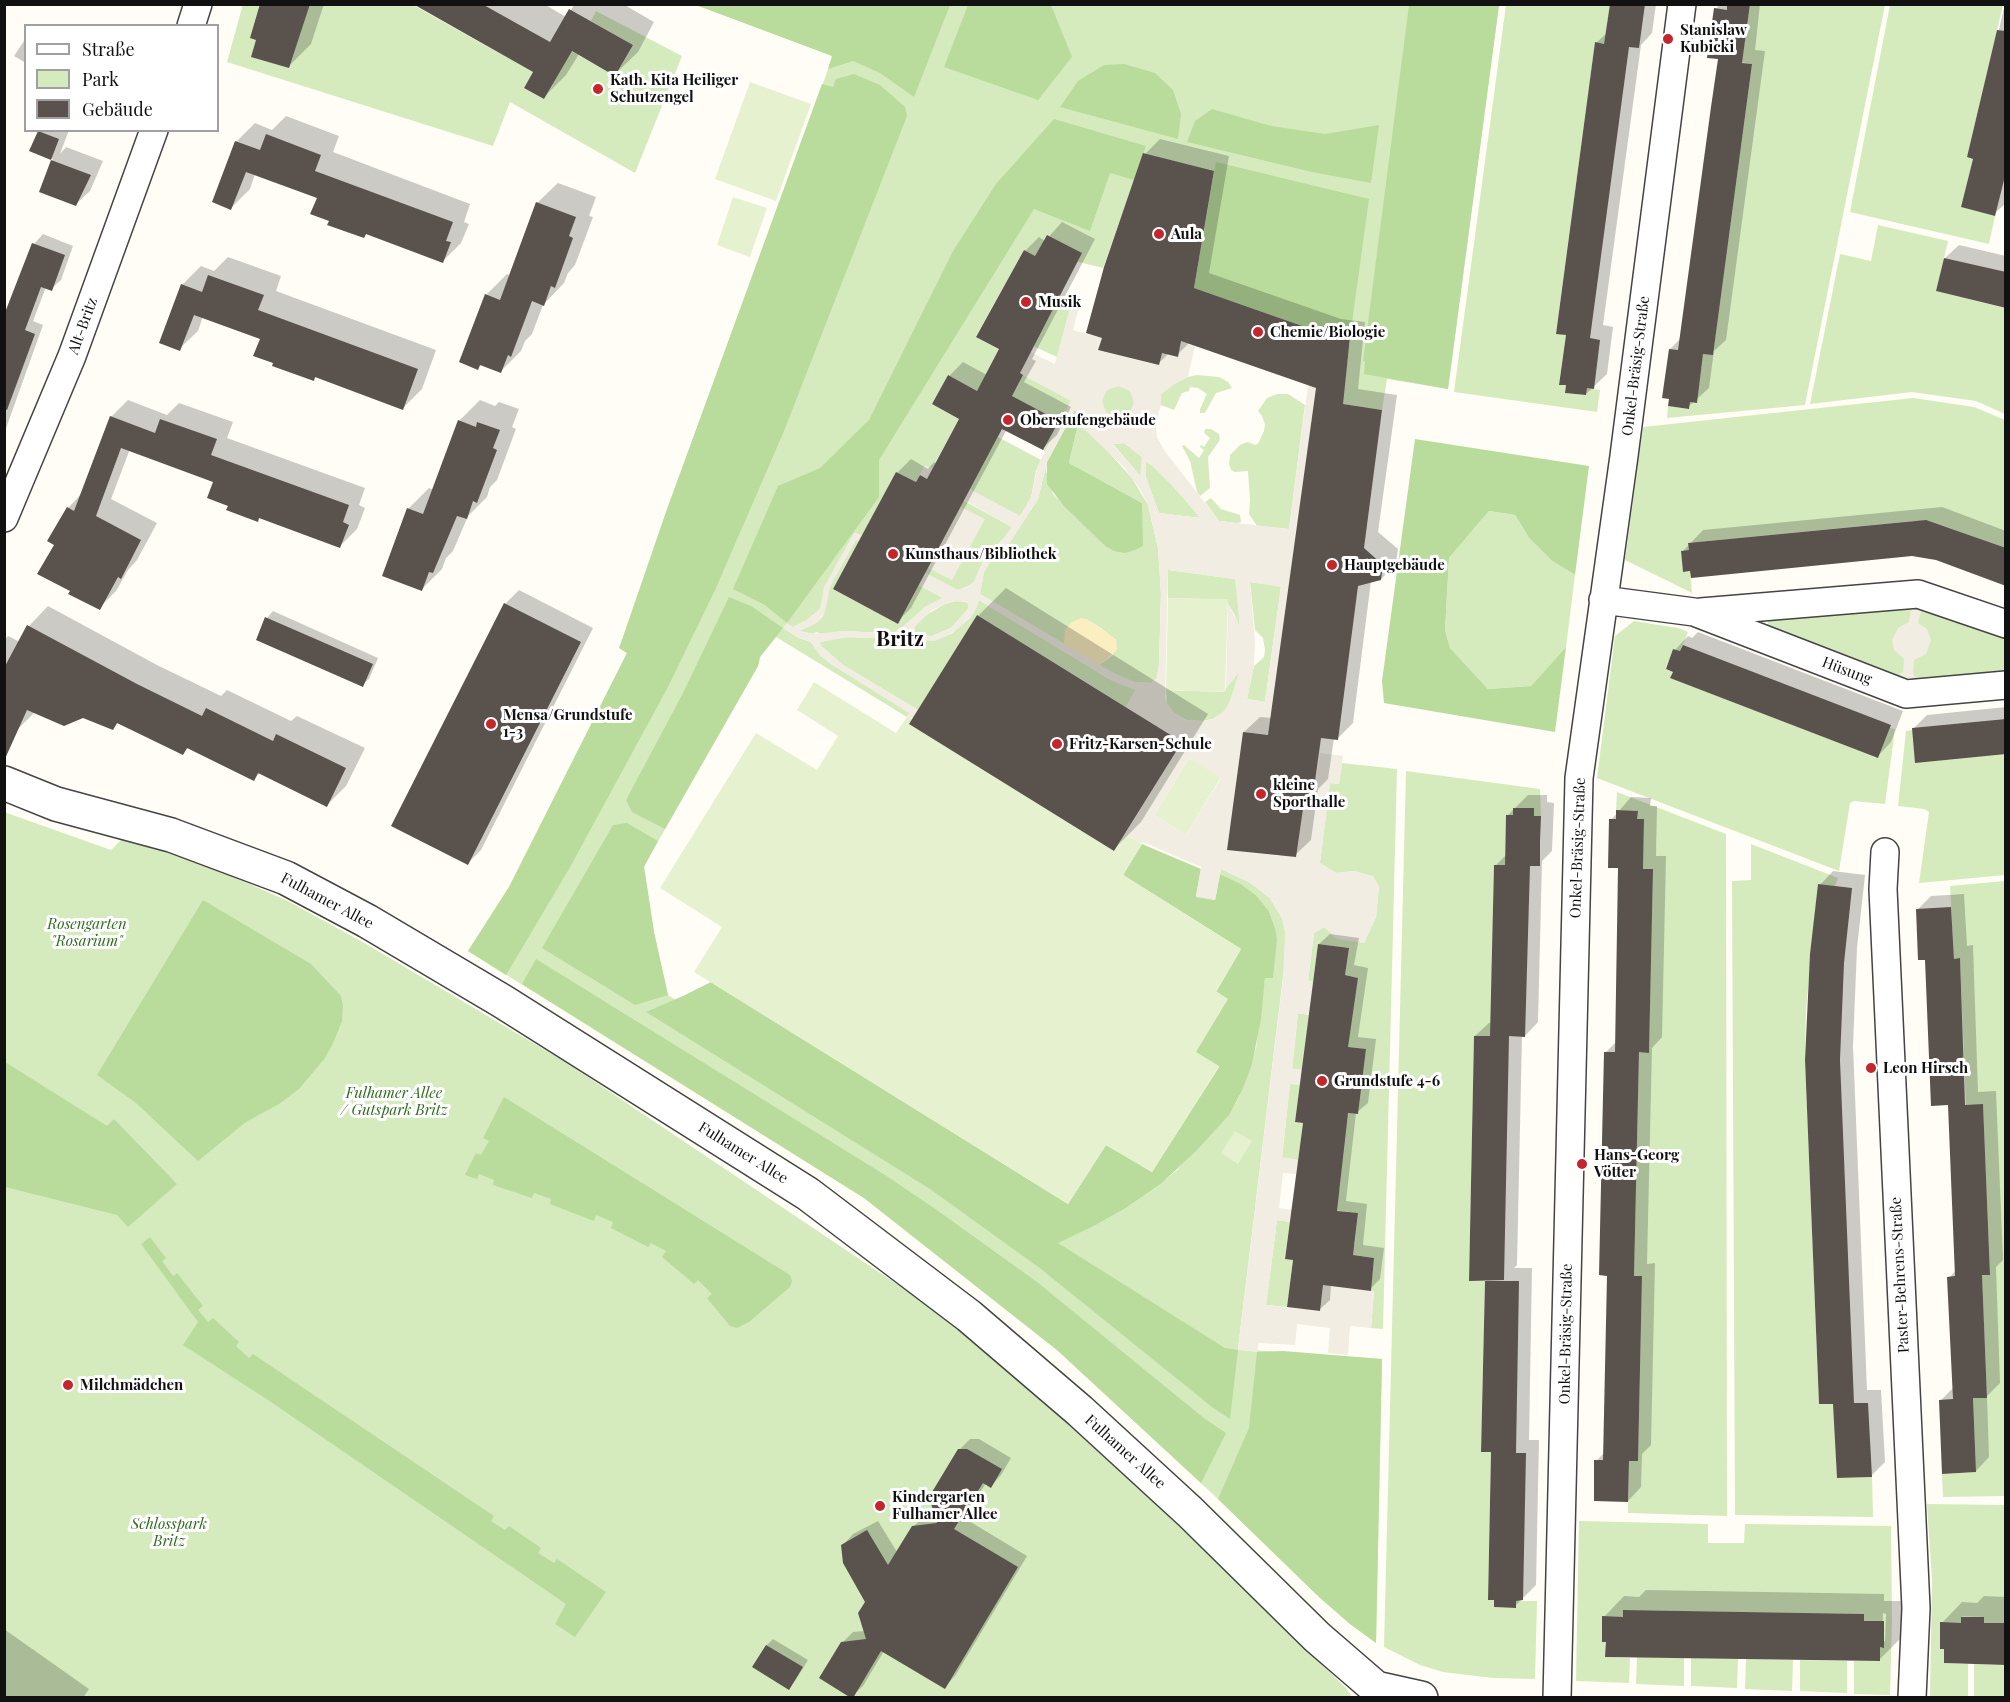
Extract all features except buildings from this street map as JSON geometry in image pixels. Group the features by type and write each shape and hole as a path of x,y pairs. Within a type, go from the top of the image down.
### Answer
{"street":[{"path":"192,24 198,4"},
{"name":"Onkel-Bräsig-Straße","path":"1557,1698 1579,778 1624,456 1682,4"},
{"name":"Alt-Britz","path":"4,518 72,356 153,132"},
{"name":"Hüsung","path":"1603,600 1694,612 1918,594 2006,624"},
{"name":"Hüsung","path":"1694,612 1906,694 2006,685"},
{"name":"Fulhamer Allee","path":"4,783 56,804 171,835 286,878 367,921 502,1001 808,1194 969,1316 1080,1411 1190,1512 1378,1694"},
{"name":"Paster-Behrens-Straße","path":"1885,852 1883,900 1916,1608 1911,1698"},
{"path":"1378,1694 1421,1698"}],"green space":[{"path":"243,4 413,5 533,72 524,88 544,99 553,85 546,81 565,48 616,75 633,45 591,21 596,11 682,56 635,173 510,102 493,146 227,62"},
{"path":"696,5 1499,5 1448,389 1387,379 1382,410 1342,404 1352,324 1209,201 1214,172 1144,153 1103,268 1071,260 1074,249 1047,235 1035,256 1024,250 976,336 1006,352 977,391 948,375 932,404 959,419 932,469 925,466 916,482 896,472 862,536 855,533 820,609 807,620 793,627 783,628 811,642 820,655 831,664 910,713 907,717 776,637 760,657 758,666 644,866 654,932 668,995 1058,1242 1126,1208 1162,1183 1177,1170 1236,1103 1256,1048 1265,978 1273,978 1275,928 1269,911 1256,895 1241,884 1220,874 1221,869 1249,882 1270,898 1282,918 1285,931 1285,960 1238,1349 1382,1359 1376,1643 1319,1597 1218,1499 1057,1350 864,1198 468,951 509,887 627,653 619,648 666,512 833,56"},
{"path":"696,5 950,5 914,97 880,73 853,61 828,69 832,56"},
{"path":"968,5 1051,5 1072,57 1038,100 944,67"},
{"path":"1409,5 1499,5 1448,389 1364,374 1365,362 1363,361"},
{"path":"1506,5 1610,5 1604,44 1595,43 1556,333 1566,335 1559,384 1566,385 1565,393 1586,395 1587,388 1600,390 1597,412 1454,392"},
{"path":"1750,5 1885,5 1805,405 1667,418 1668,406 1689,409 1690,402 1697,403 1703,353 1713,354 1752,64 1742,62"},
{"path":"1890,5 2003,5 1967,157 1973,159 1961,207 1995,216 1989,244 1850,212"},
{"path":"1124,64 1155,73 1173,90 1181,114 1178,139 1060,107 1078,81 1104,65"},
{"path":"854,74 880,85 905,107 907,116 784,431 716,588 668,687 569,869 506,975 468,951 509,887 627,653 619,648 666,512 822,84 833,87 836,79"},
{"path":"750,82 811,104 776,201 715,179"},
{"path":"1212,109 1271,126 1325,134 1379,125 1371,183 1312,172 1187,142 1195,121"},
{"path":"1054,119 1146,146 1134,180 1110,173 1090,231 1034,209 879,460 879,497 787,623 765,605 733,589 778,486 820,468 869,420 953,251 996,184"},
{"path":"1216,162 1369,199 1350,337 1325,334 1194,288"},
{"path":"733,197 767,208 750,257 717,245"},
{"path":"1878,225 1948,241 1936,291 2005,308 2005,414 1976,401 1912,392 1810,404 1840,254 1871,261"},
{"path":"1059,297 1072,301 1057,357 1033,346"},
{"path":"1023,375 1072,401 1045,452 1043,450 1058,421 1012,396"},
{"path":"1197,375 1219,377 1228,382 1232,388 1216,393 1205,413 1200,413 1200,409 1207,394 1198,388 1190,387 1189,391 1182,393 1174,410 1161,405 1161,394 1174,384"},
{"path":"1118,386 1129,391 1134,402 1129,413 1118,418 1107,413 1102,402 1107,391"},
{"path":"1277,394 1288,394 1305,405 1289,529 1257,526 1249,514 1248,471 1235,472 1231,470 1229,464 1230,455 1240,445 1247,442 1256,445 1259,442 1265,425 1258,411 1267,398"},
{"path":"1913,398 1974,407 2005,420 2005,548 1944,526 1914,521 1688,543 1689,550 1681,551 1683,572 1690,571 1692,593 1625,560 1643,427"},
{"path":"1076,408 1079,420 1069,463 1142,503 1143,546 1135,550 1125,553 1105,546 1063,505 1047,484 1047,462"},
{"path":"1079,420 1084,429 1132,478 1148,505 1158,548 1161,594 1159,664 1157,678 1151,683 1134,682 1099,665 1113,655 1116,640 1086,619 1064,644 980,594 984,572 990,562 1010,542 1038,499 1047,462 1046,471 1053,494 1105,546 1142,503 1069,463"},
{"path":"1205,429 1211,429 1219,434 1220,440 1208,457 1210,488 1200,496 1190,461 1182,446 1184,445 1199,458 1204,450 1200,447 1201,445 1204,447 1210,438 1204,433"},
{"path":"998,437 1041,460 1036,471 1031,498 1020,516 940,474 975,479"},
{"path":"1415,439 1589,466 1575,575 1551,560 1529,538 1515,515 1489,511 1449,558 1445,630 1450,648 1488,689 1531,686 1566,647 1555,732 1384,703 1382,681"},
{"path":"1124,443 1142,457 1141,477 1113,444"},
{"path":"1146,462 1172,485 1201,518 1159,513 1146,478"},
{"path":"935,485 1012,527 985,557 974,582 958,590 925,573 931,491"},
{"path":"1211,498 1221,509 1240,515 1241,522 1219,521 1205,502"},
{"path":"1489,511 1515,515 1529,538 1551,560 1575,575 1566,647 1531,686 1488,689 1450,648 1445,630 1449,558"},
{"path":"856,539 859,541 833,589 898,624 919,585 943,598 925,607 895,632 844,631 813,634 799,631 816,623 823,616 830,586"},
{"path":"1168,570 1236,579 1240,629 1227,600 1168,598"},
{"path":"1250,582 1281,586 1265,702 1247,699 1254,666 1264,657 1265,650 1263,638 1255,630"},
{"path":"729,597 751,606 783,628 760,657 758,666 665,829 632,812 626,800 683,693"},
{"path":"1168,598 1228,599 1225,692 1166,690"},
{"path":"979,600 1111,680 1136,690 1126,707 977,615 918,710 843,665 820,645 820,642 843,637 919,641 951,634 970,618"},
{"path":"956,601 968,602 968,609 951,628 932,636 915,635 915,626 926,615 945,604"},
{"path":"1917,606 2005,636 2005,671 1918,680 1896,675 1768,626 1768,618"},
{"path":"1634,621 1678,628 1688,632 1680,651 1673,649 1666,669 1673,672 1671,678 1878,758 1890,728 1895,729 1885,804 1854,801 1850,803 1839,871 1597,778 1615,636"},
{"path":"1240,671 1229,704 1223,713 1213,719 1186,720 1173,712 1167,704 1166,690 1225,692"},
{"path":"814,682 896,733 907,717 910,718 1114,851 1125,834 1142,844 1123,875 1241,949 1216,991 1228,999 1196,1052 1219,1066 1152,1172 1106,1145 1068,1204 694,972 722,927 660,888 756,733 817,770 838,736 797,710"},
{"path":"1912,730 2005,754 2005,875 1919,883 1929,812 1924,809 1898,806 1906,731"},
{"path":"1189,758 1221,777 1186,835 1154,815"},
{"path":"1342,763 1397,769 1383,1329 1371,1328 1374,1258 1340,1253 1355,1244 1358,1213 1334,1210 1340,1187 1346,1113 1358,1114 1366,1049 1346,1047 1358,978 1345,975 1349,948 1318,944 1313,982 1308,981 1314,933 1324,927 1364,943 1376,917 1379,886 1355,871 1336,873 1320,863 1330,783 1339,784"},
{"path":"1406,771 1540,789 1541,816 1534,816 1534,808 1513,808 1513,815 1506,815 1505,865 1494,865 1491,1036 1474,1036 1469,1280 1485,1280 1481,1452 1491,1452 1488,1599 1494,1600 1495,1607 1516,1608 1516,1601 1537,1601 1535,1679 1493,1678 1443,1672 1420,1665 1384,1647"},
{"path":"1617,792 1726,834 1727,1516 1628,1513 1629,1461 1638,1460 1642,1277 1634,1276 1639,1052 1649,1052 1653,869 1643,869 1644,819 1637,819 1637,811 1616,810"},
{"path":"4,812 111,850 124,837 222,872 288,901 366,944 567,1063 946,1317 1091,1441 1347,1689 1352,1697 5,1697"},
{"path":"627,823 658,841 644,867 654,932 668,995 635,1005 542,948 613,825"},
{"path":"1142,844 1201,869 1196,896 1215,900 1220,874 1241,884 1256,895 1269,911 1275,928 1277,939 1273,978 1265,978 1261,1019 1252,1064 1242,1091 1229,1115 1162,1183 1126,1208 1058,1243 1225,1348 1238,1350 1230,1419 1041,1269 930,1189 646,1012 711,982 1068,1204 1106,1145 1152,1172 1219,1067 1195,1052 1227,999 1216,992 1241,949 1123,875"},
{"path":"1751,844 1838,878 1835,886 1818,884 1806,1010 1805,1060 1819,1404 1834,1404 1837,1478 1872,1477 1873,1517 1735,1515 1732,881 1751,880"},
{"path":"2005,881 2005,1496 1943,1497 1942,1474 1976,1472 1973,1398 1987,1397 1982,1275 1990,1274 1983,1105 1966,1105 1960,959 1954,959 1950,886"},
{"path":"203,900 311,964 341,996 343,1006 342,1021 325,1058 299,1089 279,1104 246,1122 198,1161 136,1103 97,1075"},
{"path":"536,959 885,1175 1037,1282 1205,1419 1226,1433 1201,1483 1057,1350 864,1198 522,984"},
{"path":"1298,1013 1309,1015 1302,1070 1292,1069"},
{"path":"5,1062 107,1126 114,1119 177,1184 128,1227 117,1215 5,1187"},
{"path":"1290,1083 1300,1085 1295,1122 1303,1123 1298,1160 1282,1158"},
{"path":"504,1097 790,1275 792,1281 790,1287 749,1322 737,1328 730,1326 707,1298 712,1294 698,1280 694,1284 662,1257 666,1251 651,1243 648,1247 611,1228 613,1222 596,1215 594,1221 550,1204 551,1199 534,1193 532,1198 493,1185 494,1180 479,1174 477,1179 465,1175 476,1153 481,1155 489,1141 483,1138"},
{"path":"1235,1131 1252,1141 1238,1164 1221,1153"},
{"path":"1277,1220 1290,1222 1285,1258 1293,1260 1287,1307 1266,1305"},
{"path":"150,1237 166,1258 162,1261 173,1276 177,1273 203,1306 198,1310 208,1322 213,1318 239,1342 236,1346 249,1358 253,1354 494,1516 491,1521 505,1530 509,1526 541,1548 538,1553 554,1563 557,1559 606,1592 575,1637 555,1624 566,1604 271,1402 183,1345 198,1322 141,1244"},
{"path":"1283,1351 1382,1359 1376,1643 1319,1597 1218,1499 1249,1428 1257,1352"},
{"path":"1927,1504 2005,1505 2005,1624 1984,1623 1984,1617 1962,1616 1961,1623 1940,1623 1940,1648 1944,1649 1944,1663 1968,1664 1968,1697 1930,1697 1932,1580"},
{"path":"1579,1521 1708,1524 1708,1543 1744,1543 1745,1524 1891,1526 1890,1695 1854,1694 1854,1661 1880,1661 1880,1647 1884,1647 1884,1621 1864,1621 1864,1614 1624,1610 1623,1617 1602,1617 1602,1642 1606,1642 1606,1657 1630,1658 1629,1683 1576,1681"},
{"path":"1637,1657 1684,1658 1684,1686 1636,1684"},
{"path":"1691,1658 1738,1659 1737,1688 1691,1686"},
{"path":"1746,1659 1793,1660 1792,1691 1745,1689"},
{"path":"1800,1660 1847,1661 1847,1693 1800,1691"},
{"path":"1974,1664 2005,1665 2005,1697 1974,1698"}],"sand":[{"path":"1081,618 1101,628 1116,640 1117,650 1099,665 1064,644 1065,630 1072,622"}],"shaded area":[{"path":"1072,301 1080,303 1073,330 1102,338 1098,350 1158,365 1162,353 1178,357 1181,341 1195,346 1188,377 1161,394 1161,405 1156,422 1157,437 1164,450 1219,521 1289,529 1308,385 1316,388 1269,735 1243,732 1227,850 1280,856 1305,795 1314,795 1320,753 1343,756 1339,784 1330,783 1320,863 1336,873 1355,871 1373,876 1379,886 1376,917 1364,943 1337,939 1324,927 1314,933 1308,981 1313,982 1309,1014 1298,1014 1292,1068 1302,1070 1300,1085 1290,1084 1282,1157 1298,1160 1296,1174 1283,1173 1279,1208 1306,1212 1305,1224 1277,1220 1266,1305 1320,1311 1324,1275 1335,1286 1374,1291 1371,1328 1350,1326 1348,1355 1328,1353 1330,1328 1297,1324 1295,1345 1259,1343 1257,1352 1238,1350 1283,979 1285,931 1282,918 1270,898 1249,882 1221,869 1215,900 1196,897 1201,867 1143,842 1142,844 1125,834 1182,742 1126,707 1135,690 1111,680 979,600 974,613 960,627 934,641 850,637 820,642 822,647 843,665 918,710 912,719 907,717 909,713 831,664 820,655 811,642 783,628 787,623 793,627 807,620 820,609 824,587 854,533 862,536 859,541 855,540 830,586 825,612 816,623 799,631 813,634 844,631 895,632 925,607 942,598 919,585 925,573 958,590 974,582 985,557 1012,527 920,475 925,466 932,469 959,419 941,474 1020,516 1031,498 1038,465 1071,401 1020,373 1030,352 1055,364","holes":["1119,386 1130,391 1134,403 1129,414 1117,418 1106,412 1102,401 1107,390","1075,410 1084,429 1124,467 1148,505 1158,548 1161,594 1159,664 1157,678 1151,683 1134,682 1115,674 980,594 984,572 990,562 1010,542 1038,499 1047,462","1124,443 1142,457 1140,476 1113,444","1146,462 1172,485 1200,518 1159,513 1146,477","1168,570 1235,579 1240,626 1228,604 1226,688 1239,673 1229,704 1213,719 1202,721 1186,720 1173,712 1165,698","1250,582 1281,587 1265,702 1247,699 1254,666 1255,643","965,601 968,604 968,609 951,628 932,636 915,635 915,626 932,610 950,602","1189,758 1221,778 1186,835 1154,815"]},
{"path":"961,507 985,519 952,580 928,568"},
{"path":"1909,606 1922,608 1918,623 1927,629 1931,640 1926,654 1914,660 1913,674 1916,679 1898,675 1903,672 1904,659 1894,650 1892,640 1898,628 1909,622 1911,609"}],"place":[{"name":"Stanislaw Kubicki","path":"1668,39"},
{"name":"Kath. Kita Heiliger Schutzengel","path":"598,89"},
{"name":"Aula","path":"1159,234"},
{"name":"Musik","path":"1026,302"},
{"name":"Chemie/Biologie","path":"1258,332"},
{"name":"Oberstufengebäude","path":"1008,420"},
{"name":"Kunsthaus/Bibliothek","path":"893,554"},
{"name":"Hauptgebäude","path":"1332,565"},
{"name":"Mensa/Grundstufe 1-3","path":"491,724"},
{"name":"Fritz-Karsen-Schule","path":"1057,744"},
{"name":"kleine Sporthalle","path":"1261,794"},
{"name":"Leon Hirsch","path":"1871,1068"},
{"name":"Grundstufe 4-6","path":"1322,1081"},
{"name":"Hans-Georg Vötter","path":"1582,1164"},
{"name":"Milchmädchen","path":"68,1385"},
{"name":"Kindergarten Fulhamer Allee","path":"880,1506"}],"district":[{"name":"Britz","path":"900,639"}],"park label":[{"name":"Rosengarten \"Rosarium\"","path":"87,932"},
{"name":"Fulhamer Allee / Gutspark Britz","path":"394,1102"},
{"name":"Schlosspark Britz","path":"169,1532"}]}
